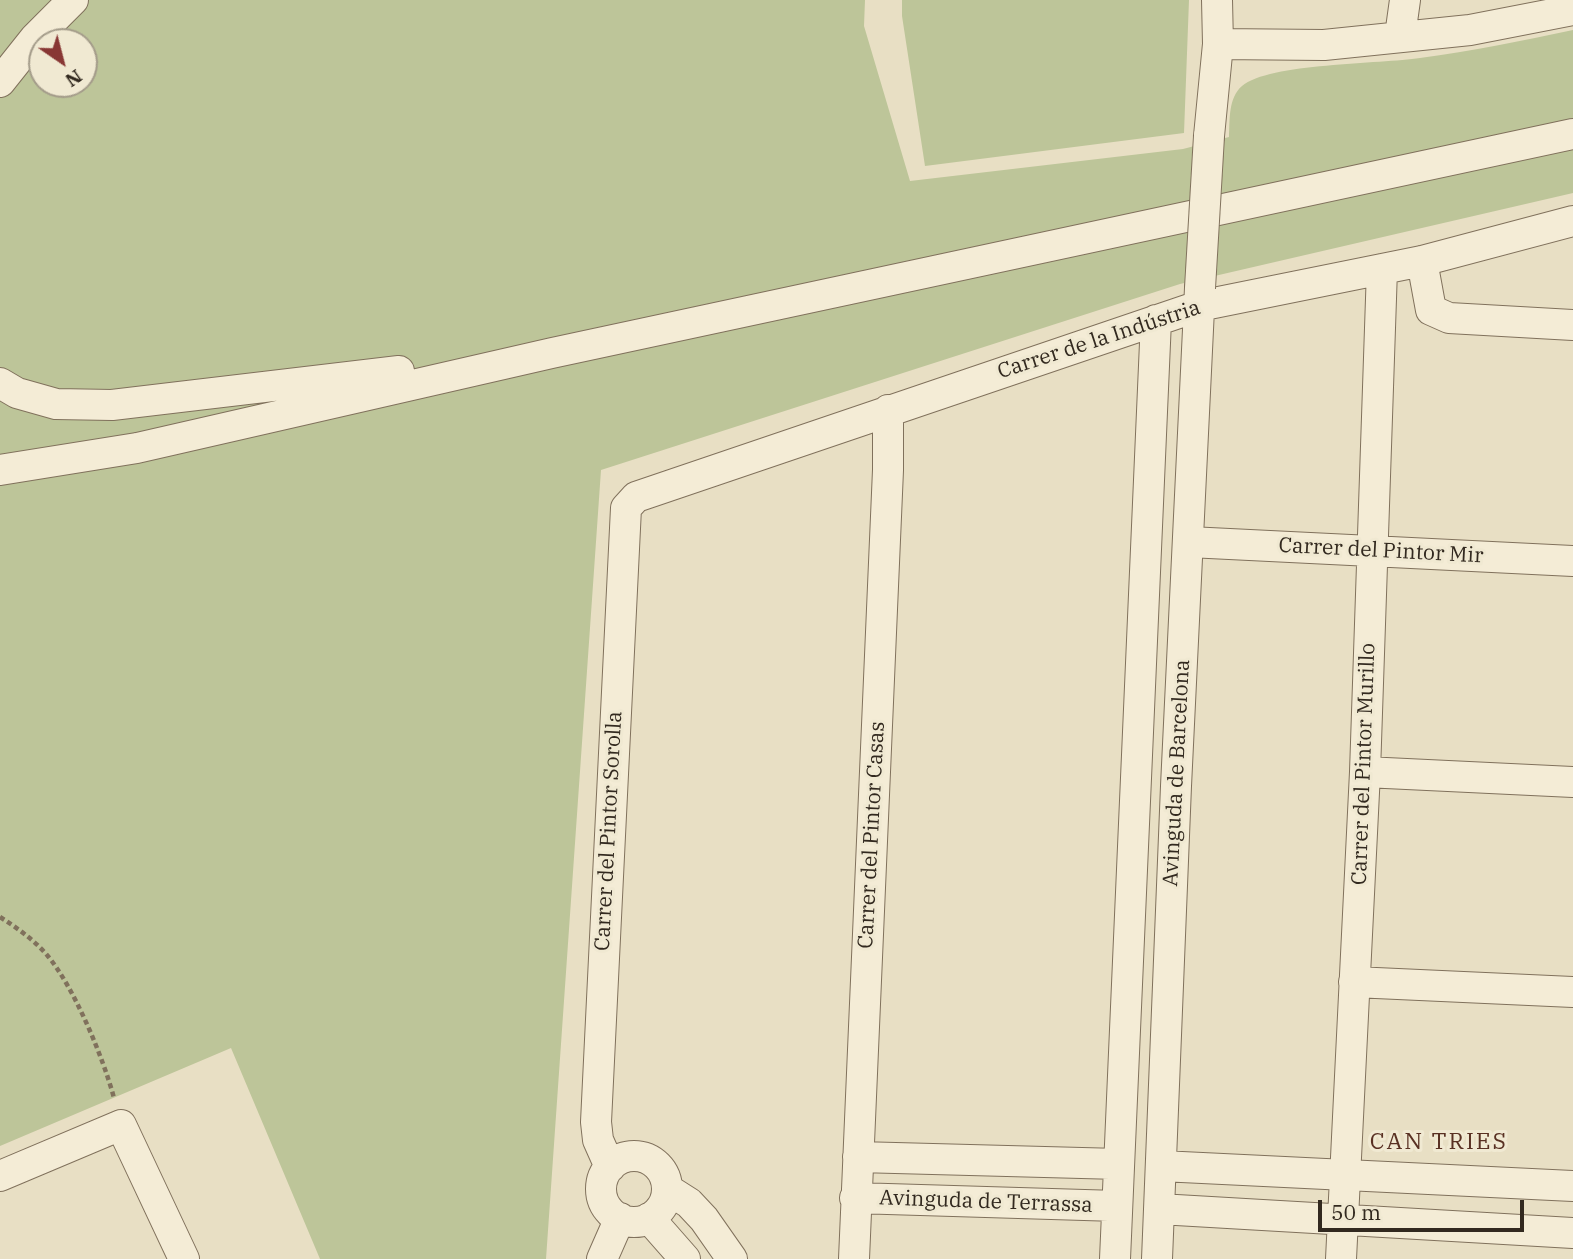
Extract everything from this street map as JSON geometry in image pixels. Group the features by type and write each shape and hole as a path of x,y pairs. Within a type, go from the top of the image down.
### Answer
{"street":[{"path":"0,82 35,38 73,0"},
{"name":"Avinguda de Barcelona","path":"1157,1259 1200,297 1209,136 1218,44 1217,0"},
{"path":"1400,36 1405,0"},
{"path":"1218,44 1324,45 1469,30 1573,10"},
{"path":"0,470 137,448 552,353 1573,134"},
{"name":"Carrer de la Indústria","path":"636,497 1156,320 1200,297 1422,261 1573,221"},
{"path":"1422,261 1431,310"},
{"name":"Carrer del Pintor Murillo","path":"1341,1259 1365,772 1382,269"},
{"path":"1381,303 1399,294 1449,318 1573,325"},
{"name":"Avinguda de Barcelona","path":"1115,1259 1156,320"},
{"path":"0,383 17,393 56,404 112,405 552,353"},
{"name":"Carrer del Pintor Casas","path":"854,1259 888,470 888,410"},
{"name":"Carrer del Pintor Sorolla","path":"610,1167 598,1140 596,1122 599,1031 626,508 636,497"},
{"name":"Carrer del Pintor Mir","path":"1189,541 1573,561"},
{"path":"1365,772 1573,782"},
{"path":"1354,982 1573,992"},
{"path":"0,1176 121,1125 184,1259"},
{"path":"630,1156 650,1160 662,1171 667,1189 662,1206 649,1218 632,1222 620,1218 606,1206 602,1193 603,1180 610,1167 630,1156"},
{"name":"Avinguda de Terrassa","path":"858,1157 1119,1164"},
{"path":"1161,1166 1573,1186"},
{"path":"667,1189 689,1203 704,1219 732,1259"},
{"name":"Avinguda de Terrassa","path":"855,1198 1117,1206"},
{"path":"1159,1209 1573,1233"},
{"path":"601,1259 620,1218"},
{"path":"649,1218 685,1259"}],"path":[{"path":"0,917 23,931 47,955 68,988 111,1088 121,1125"}],"green space":[{"path":"0,0 865,0 864,26 910,181 1183,149 1229,137 1234,97 1242,86 1256,78 1300,69 1439,55 1573,30 1573,193 1180,284 601,470 546,1259 320,1259 231,1048 0,1146"},
{"path":"902,0 1189,0 1184,133 925,166 902,16"}],"district":[{"name":"CAN TRIES","path":"1439,1142"}]}
